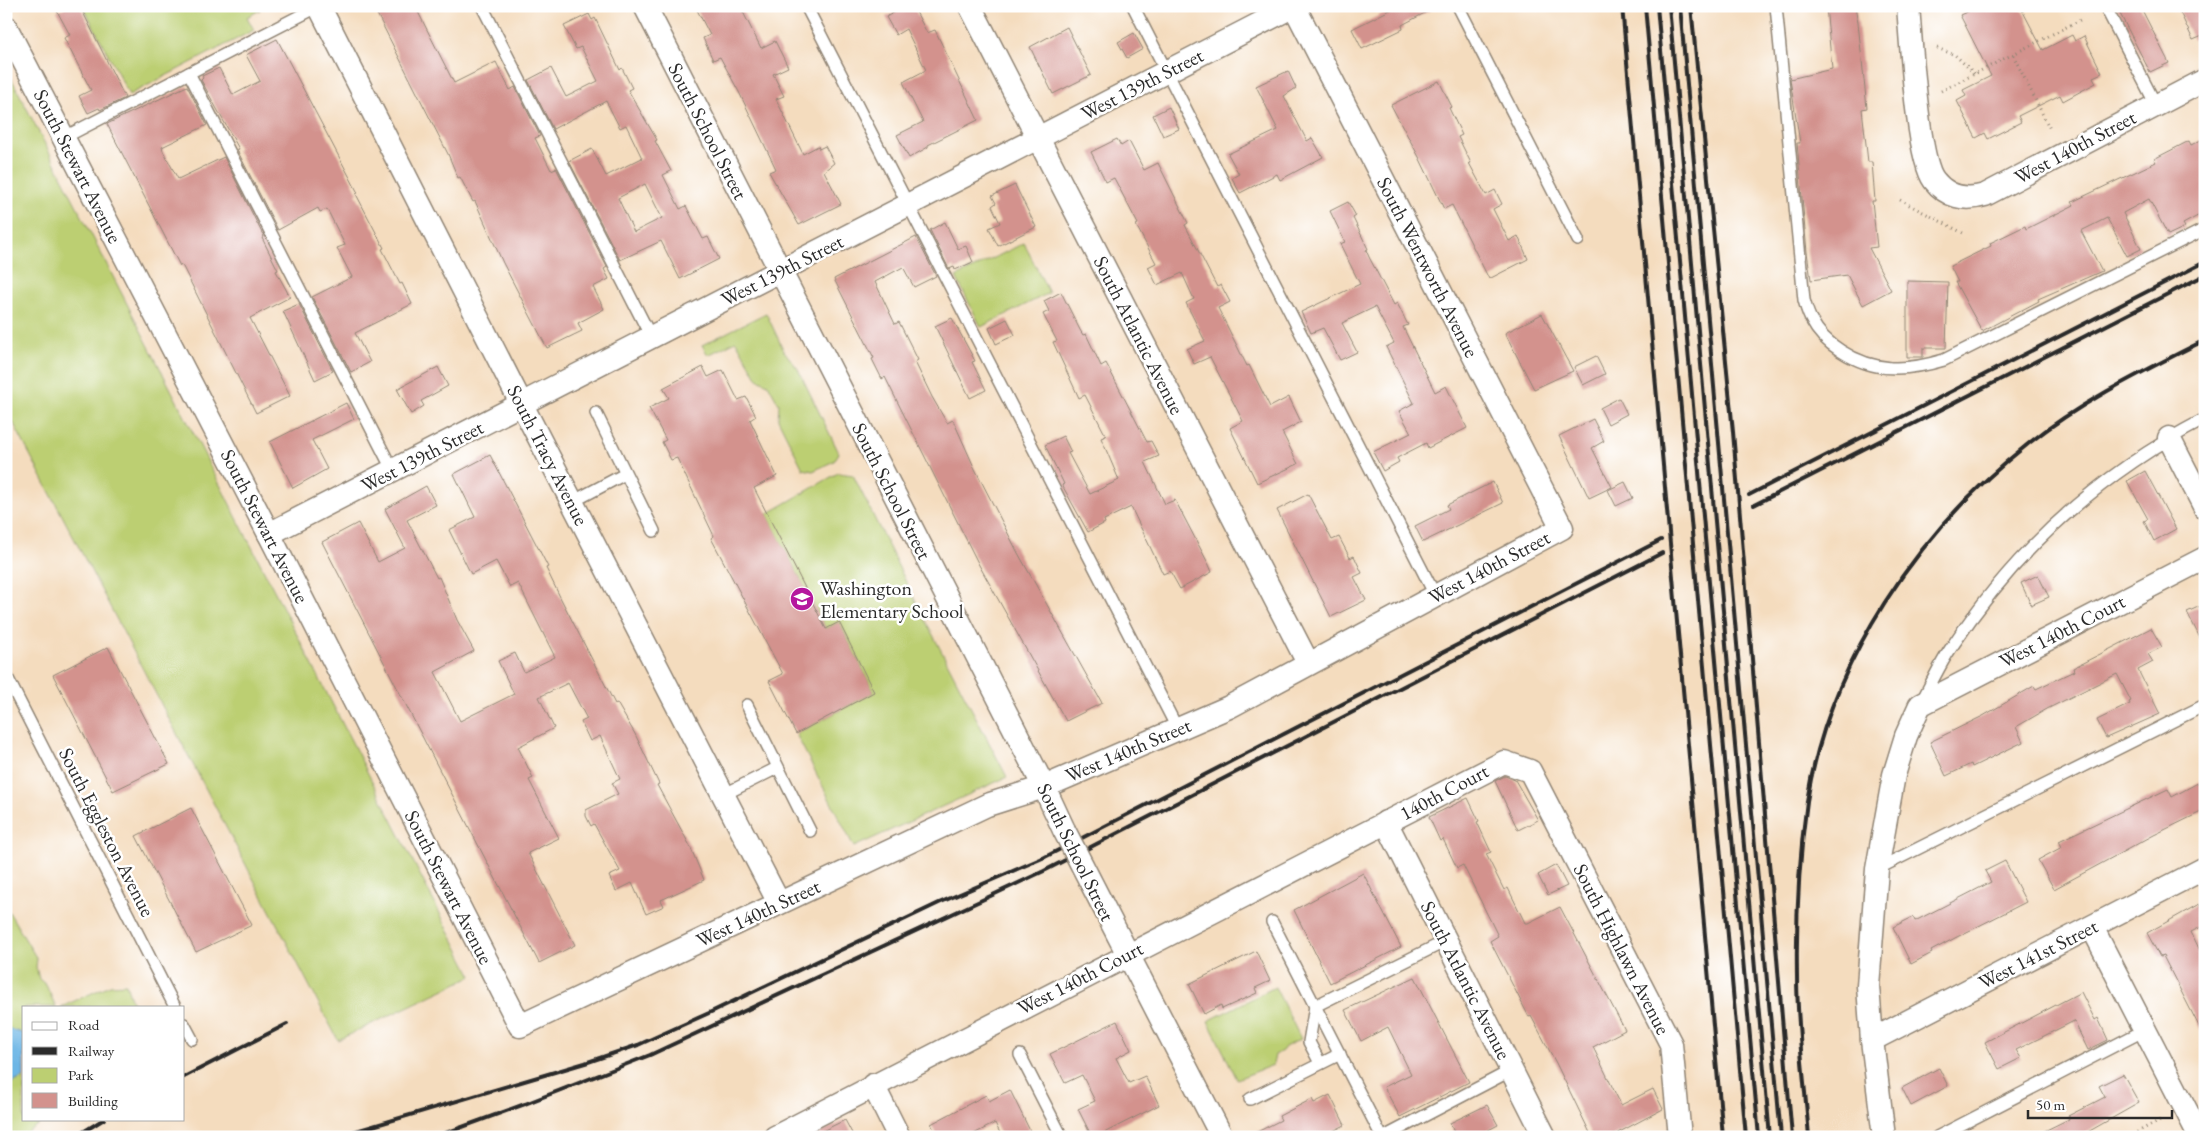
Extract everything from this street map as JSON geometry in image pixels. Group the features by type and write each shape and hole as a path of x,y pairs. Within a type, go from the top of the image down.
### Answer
{"street":[{"name":"South Tracy Avenue","path":"319,6 522,405 779,902"},
{"name":"South School Street","path":"645,6 1222,1137"},
{"name":"South Atlantic Avenue","path":"970,6 1308,663"},
{"name":"West 139th Street","path":"269,534 1294,6"},
{"name":"South Wentworth Avenue","path":"1294,6 1562,528"},
{"name":"West 140th Street","path":"1908,6 1923,153 1933,179 1954,196 1964,199 1985,195 2205,80"},
{"name":"South Stewart Avenue","path":"6,27 269,534 520,1026"},
{"path":"2169,438 2205,508"},
{"name":"West 140th Street","path":"520,1026 987,805 1044,787 1229,707 1562,528"},
{"name":"West 140th Court","path":"1920,705 2205,558"},
{"path":"1884,1137 1872,1040 1868,986 1877,870 1894,775 1906,736 1920,705"},
{"name":"140th Court","path":"1386,822 1504,762 1530,771"},
{"name":"South Highlawn Avenue","path":"1530,771 1671,1044 1680,1137"},
{"name":"South Atlantic Avenue","path":"1386,822 1545,1137"},
{"name":"West 140th Court","path":"775,1137 1386,822"},
{"name":"West 141st Street","path":"1872,1040 2205,868"},
{"path":"2092,927 2200,1137"},
{"path":"873,1085 900,1137"}],"lane":[{"path":"64,138 319,6"},
{"path":"482,6 651,338"},
{"path":"806,6 1177,728"},
{"path":"1133,6 1436,595"},
{"path":"1458,6 1578,240"},
{"path":"1776,6 1804,300 1811,320 1820,334 1851,358 1867,365 1902,369 1924,366 1944,360 2205,229"},
{"path":"2106,6 2156,105"},
{"path":"189,73 394,471"},
{"path":"596,413 654,531"},
{"path":"1920,705 1950,648 1986,600 2033,545 2082,498 2130,462 2205,419"},
{"path":"572,502 625,474"},
{"name":"South Eggleston Avenue","path":"6,675 174,1006"},
{"path":"1877,870 2205,704"},
{"path":"746,706 810,831"},
{"path":"723,795 777,768"},
{"path":"1272,922 1383,1137 1512,1070"},
{"path":"1315,1006 1446,941"},
{"path":"1315,1006 1309,1042 1320,1064"},
{"path":"185,1026 192,1039"},
{"path":"1937,1137 2145,1030"},
{"path":"1250,1099 1340,1054"},
{"path":"1020,1055 1062,1137"}],"path":[{"path":"1934,8 1938,6"},
{"path":"1941,91 2082,19"},
{"path":"1937,48 1955,55 1975,74"},
{"path":"2013,55 2050,129"},
{"path":"1900,200 1963,233"},
{"path":"2128,1137 2160,1120"}],"green space":[{"path":"83,6 258,6 260,10 247,17 254,30 129,95"},
{"path":"6,68 472,976 338,1040 6,409"},
{"path":"1024,243 1049,293 981,327 956,277"},
{"path":"766,313 784,351 798,369 839,453 834,461 813,471 803,469 778,419 779,404 768,384 758,379 736,341 708,355 702,345"},
{"path":"838,473 853,475 921,612 1007,777 854,847 796,734 874,692 839,622 826,629 767,514"},
{"path":"6,907 37,959 36,967 39,979 46,985 56,1006 22,1006 22,1033 6,1028"},
{"path":"126,984 134,1006 63,1006 110,985"},
{"path":"1275,987 1301,1039 1285,1047 1275,1055 1273,1065 1237,1079 1208,1021"},
{"path":"22,1078 22,1120 45,1120 20,1137 6,1137 6,1086"}],"water":[{"path":"6,1028 22,1033 22,1078 6,1086"}],"building":[{"path":"68,6 80,6 125,98 100,110 99,108 88,113 79,96 91,90 64,38 70,35 57,11"},
{"path":"373,6 415,6 454,83 496,62 510,90 515,87 540,136 535,138 551,170 556,168 607,267 604,269 609,279 593,287 604,309 578,323 582,331 547,348 503,263 475,201 473,202 460,177 458,178 448,154"},
{"path":"695,6 740,6 761,48 775,41 788,67 773,74 784,96 776,99 803,154 818,146 819,149 825,146 834,163 824,171 841,204 799,225 769,172 776,169 739,92 720,57 713,60 703,38 710,35"},
{"path":"906,6 913,6 927,33 935,30 978,120 928,145 928,147 909,158 897,135 923,122 903,82 926,70 906,29 896,35 886,17"},
{"path":"1398,6 1438,6 1402,25 1403,29 1362,49 1352,29"},
{"path":"1826,6 1855,6 1858,23 1867,108 1862,109 1868,162 1872,162 1875,201 1872,201 1877,247 1869,248 1891,290 1863,305 1847,275 1811,280 1807,252 1797,143 1800,143 1790,79 1832,69"},
{"path":"1967,6 2020,6 2043,50 2072,35 2075,41 2084,36 2102,73 2093,77 2096,83 2063,101 2060,95 2018,116 2021,122 1988,139 1985,133 1976,138 1957,101 1966,96 1963,90 1991,76 1960,15 1969,11"},
{"path":"2116,6 2140,6 2169,63 2150,72"},
{"path":"2177,6 2205,6 2205,35 2193,40"},
{"path":"589,14 592,20 595,18 620,70 622,68 632,88 628,90 657,140 655,141 671,171 663,175 680,209 686,206 703,239 708,237 719,259 680,279 661,241 620,260 569,161 592,149 606,176 642,158 626,125 620,128 606,101 553,129 528,80 551,68 566,97 598,81 581,47 576,49 564,26","holes":["645,184 662,218 634,232 618,198"]},
{"path":"1067,27 1091,75 1053,94 1030,47"},
{"path":"1134,33 1143,49 1127,58 1118,42"},
{"path":"277,39 358,193 356,194 384,248 382,249 412,304 355,333 370,362 351,372 312,297 352,277 337,248 345,245 327,209 320,212 318,208 278,230 237,150 239,149 201,80 202,76 219,68 233,95 260,81 246,55"},
{"path":"1288,71 1296,88 1284,96 1307,141 1312,138 1323,157 1280,180 1277,174 1240,193 1232,178 1239,174 1228,154 1278,130 1256,86"},
{"path":"1439,81 1452,107 1449,108 1462,135 1458,137 1471,163 1469,163 1486,195 1495,190 1502,204 1493,209 1509,241 1518,236 1528,259 1489,279 1452,205 1444,209 1391,105"},
{"path":"187,86 207,125 162,147 163,151 178,179 224,157 264,237 262,238 278,270 276,271 290,297 250,318 290,396 256,413 182,265 180,266 107,124"},
{"path":"1169,107 1179,129 1163,136 1153,115"},
{"path":"2205,138 2205,212 2183,224 2185,227 2168,235 2149,199 2123,213 2141,249 2127,256 2107,218 2081,231 2102,271 2038,299 2039,301 1982,331 1955,282 1958,282 1950,266 1991,246 1990,243 2025,226 2026,229 2074,205 2072,202 2156,162 2154,159 2189,141 2191,145"},
{"path":"1117,139 1121,146 1129,141 1144,170 1158,163 1188,223 1185,225 1217,287 1221,285 1230,302 1218,308 1270,407 1289,397 1301,422 1282,432 1298,464 1257,483 1230,428 1243,421 1210,357 1194,364 1187,349 1205,341 1186,303 1194,299 1182,273 1157,285 1148,267 1156,263 1136,225 1138,224 1114,178 1106,182 1091,152"},
{"path":"1015,185 1036,227 998,246 989,228 1000,223 992,206 996,203 992,196"},
{"path":"1348,202 1356,216 1353,218 1368,249 1366,250 1369,257 1394,305 1397,303 1408,325 1403,327 1435,392 1446,386 1467,428 1428,448 1426,443 1397,458 1399,462 1383,471 1373,452 1411,433 1399,411 1414,403 1386,347 1394,343 1375,307 1342,323 1357,352 1340,360 1323,328 1311,333 1301,312 1360,284 1340,244 1345,242 1330,211"},
{"path":"945,222 958,249 966,246 973,262 955,270 954,267 949,269 930,230"},
{"path":"916,237 936,276 914,287 903,267 875,282 895,324 899,322 918,360 915,362 932,397 947,423 953,420 974,467 1018,553 1102,703 1066,721 979,565 885,377 882,379 872,359 874,358 834,279"},
{"path":"1907,281 1948,282 1946,348 1923,348 1923,357 1907,357"},
{"path":"1061,292 1080,330 1083,335 1086,334 1101,366 1106,363 1147,442 1151,441 1159,456 1145,462 1165,504 1175,500 1212,572 1180,589 1170,571 1163,574 1131,507 1104,520 1105,523 1088,532 1062,485 1064,484 1045,445 1063,436 1071,452 1068,453 1090,494 1119,480 1101,438 1106,436 1085,395 1079,398 1053,342 1057,341 1043,314 1049,311 1044,301"},
{"path":"299,304 333,371 315,380 283,311"},
{"path":"1542,314 1573,371 1534,389 1505,333"},
{"path":"952,318 975,361 972,362 986,390 970,398 935,326"},
{"path":"1007,319 1015,335 996,344 989,328"},
{"path":"1596,356 1605,374 1583,385 1574,367"},
{"path":"438,367 448,386 421,401 424,406 411,414 397,389"},
{"path":"703,367 708,377 723,370 738,400 746,397 756,416 750,420 777,476 754,488 826,629 839,622 874,692 796,734 769,681 783,674 711,538 714,536 677,458 671,460 662,442 666,440 649,408 669,398 663,388"},
{"path":"1619,398 1627,414 1608,424 1600,408"},
{"path":"346,403 354,419 312,440 327,469 293,488 270,442"},
{"path":"1593,419 1604,441 1592,448 1612,487 1589,498 1559,436"},
{"path":"490,455 548,567 546,568 561,599 615,704 617,703 635,734 659,784 657,785 690,846 704,880 661,900 664,906 646,914 632,883 616,891 609,876 620,871 594,824 591,826 586,816 586,810 618,794 612,783 620,779 600,736 590,741 581,722 587,719 568,683 539,697 554,728 518,747 533,778 529,780 559,838 528,853 575,945 539,963 322,542 358,523 378,562 405,548 385,509 426,486 436,505 407,520 437,578 439,577 457,620 474,651 435,672 460,721 514,694 498,661 515,653 524,672 555,657 518,583 510,587 496,561 471,574 449,530 475,517 454,474"},
{"path":"2145,471 2176,529 2154,541 2144,521 2148,519 2127,481"},
{"path":"1493,482 1503,503 1423,542 1415,526 1449,509 1447,505"},
{"path":"1625,482 1633,498 1616,506 1608,490"},
{"path":"1308,494 1332,540 1339,537 1350,558 1354,556 1362,573 1354,577 1366,600 1331,617 1277,510"},
{"path":"2038,575 2049,597 2031,605 2021,583"},
{"path":"2205,604 2205,648 2187,612"},
{"path":"2151,628 2162,647 2148,654 2153,662 2138,670 2160,714 2106,738 2097,720 2130,704 2129,702 2131,701 2117,674 2047,709 2016,727 2023,742 1972,767 1971,764 1946,776 1930,742 1983,716 2034,686 2036,689 2074,671 2073,668"},
{"path":"108,647 169,764 113,791 53,675"},
{"path":"1505,776 1515,780 1538,820 1518,830 1495,781"},
{"path":"2205,779 2205,810 2054,889 2038,860 2062,847 2059,841 2168,789 2172,797"},
{"path":"1468,798 1491,852 1486,854 1504,890 1508,888 1525,923 1560,907 1625,1030 1593,1047 1621,1105 1653,1089 1663,1109 1610,1137 1592,1137 1556,1063 1531,1016 1529,1017 1490,941 1498,936 1463,865 1457,868 1443,839 1440,841 1429,817"},
{"path":"191,808 252,925 196,952 136,836"},
{"path":"2005,861 2026,902 1955,938 1911,964 1893,927 1913,917 1915,921 1991,882 1985,871"},
{"path":"1556,865 1567,886 1548,895 1538,875"},
{"path":"1363,873 1401,947 1330,983 1294,910"},
{"path":"2199,904 2205,915 2205,925 2191,932 2205,961 2205,1038 2163,956 2160,957 2147,933"},
{"path":"1256,951 1270,981 1255,988 1257,993 1222,1009 1221,1005 1204,1014 1189,984"},
{"path":"1415,977 1469,1082 1400,1117 1384,1087 1411,1074 1388,1027 1361,1041 1345,1010"},
{"path":"2081,992 2095,1020 2098,1018 2108,1040 2088,1050 2074,1021 2016,1050 2021,1058 1999,1069 1985,1042"},
{"path":"1117,1021 1131,1050 1116,1058 1129,1083 1145,1076 1159,1105 1096,1137 1092,1137 1078,1109 1095,1101 1082,1075 1065,1083 1050,1054"},
{"path":"1939,1068 1948,1086 1911,1106 1902,1088"},
{"path":"2123,1074 2139,1103 2079,1137 2032,1137 2069,1119 2068,1116 2105,1097 2099,1086"},
{"path":"1010,1090 1033,1137 1002,1137 995,1123 968,1137 938,1137 931,1124 986,1095 989,1101"},
{"path":"1330,1095 1345,1125 1321,1137 1247,1137 1281,1120 1279,1116 1312,1099 1314,1103"},
{"path":"1487,1105 1498,1125 1475,1137 1456,1137 1450,1123"},
{"path":"845,1120 854,1137 810,1137"}],"railway":[{"path":"1622,6 1723,1137"},
{"path":"1645,6 1746,1137"},
{"path":"1657,6 1759,1137"},
{"path":"1669,6 1770,1137"},
{"path":"1680,6 1781,1137"},
{"path":"1691,6 1733,432 1792,1137"},
{"path":"1749,495 2205,262"},
{"path":"1754,505 2205,275"},
{"path":"1809,1137 1797,996 1798,910 1802,844 1807,801 1818,749 1835,698 1858,649 1885,602 1916,558 1951,516 1988,478 2049,428 2092,400 2205,340"},
{"path":"336,1137 585,1063 638,1045 939,903 1045,857 1661,540"},
{"path":"435,1137 650,1055 1044,871 1662,553"},
{"path":"185,1076 287,1024"},
{"path":"75,1137 102,1120"}],"place":[{"name":"Washington Elementary School","path":"802,599"}]}
